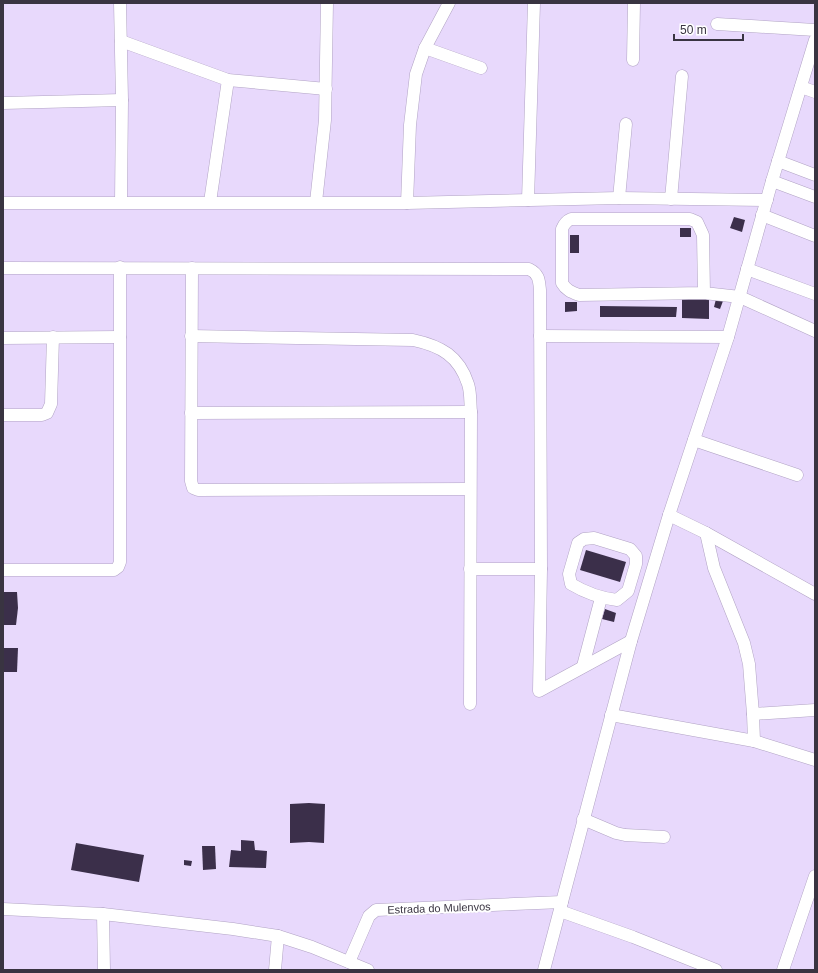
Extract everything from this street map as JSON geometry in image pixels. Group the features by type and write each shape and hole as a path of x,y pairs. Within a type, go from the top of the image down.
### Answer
{"street":[{"path":"120,3 122,100 121,202"},
{"path":"316,202 325,120 327,3"},
{"path":"407,203 410,125 416,74 425,48 449,3"},
{"path":"528,200 534,3"},
{"path":"632,60 634,3"},
{"path":"718,24 815,30"},
{"path":"121,41 228,80 326,88"},
{"path":"544,970 631,641 669,515 728,337 762,215 815,41"},
{"path":"425,48 481,68"},
{"path":"671,199 682,76"},
{"path":"210,202 228,80"},
{"path":"800,87 815,92"},
{"path":"3,103 122,100"},
{"path":"619,198 626,124"},
{"path":"778,161 815,175"},
{"path":"772,181 815,197"},
{"path":"3,203 407,203 619,198 767,200"},
{"path":"762,215 815,236"},
{"path":"704,293 703,235 697,222 690,219 571,219 567,220 563,225 562,283 565,289 573,293 579,295 704,293 740,297 815,331"},
{"path":"3,570 114,570 118,567 120,523 120,267"},
{"path":"3,268 120,267 529,269 535,272 539,278 540,290 541,569 539,691 631,641"},
{"path":"192,268 191,481 193,488 198,490 470,489"},
{"path":"747,269 815,294"},
{"path":"191,336 414,340 441,348 453,358 463,371 469,386 471,412 470,704"},
{"path":"540,336 728,337"},
{"path":"3,415 42,415 47,413 51,404 53,337"},
{"path":"3,338 120,337"},
{"path":"191,413 471,412"},
{"path":"694,440 797,475"},
{"path":"669,515 706,533 815,594"},
{"path":"706,533 714,568 744,643 749,664 754,741"},
{"path":"594,538 630,549 636,556 636,564 628,591 617,600 601,598 582,591 571,584 568,574 578,543 584,539 594,538"},
{"path":"470,568 541,569"},
{"path":"583,666 601,598"},
{"path":"753,714 815,710"},
{"path":"611,715 754,741 815,760"},
{"path":"583,819 616,834 664,837"},
{"path":"783,970 815,876"},
{"path":"561,907 716,970"},
{"name":"Estrada do Mulenvos","path":"349,962 369,916 376,910 561,907"},
{"path":"3,909 103,914 233,929 278,936 312,947 368,970"},
{"path":"103,914 104,970"},
{"path":"275,970 278,936"}],"building":[{"path":"734,217 745,220 742,232 730,228"},
{"path":"680,228 691,228 691,237 680,237"},
{"path":"570,235 579,235 579,253 570,253"},
{"path":"682,298 709,298 709,319 682,318"},
{"path":"716,299 723,301 720,309 714,307"},
{"path":"565,302 577,302 577,311 565,312"},
{"path":"600,306 677,307 676,317 600,317"},
{"path":"586,550 626,562 620,582 580,570"},
{"path":"3,592 17,592 18,608 16,625 3,625"},
{"path":"605,609 616,613 614,622 602,619"},
{"path":"3,648 18,648 17,672 3,672"},
{"path":"290,804 325,804 324,843 290,843"},
{"path":"241,840 254,841 255,850 267,851 266,868 229,867 231,850 241,851"},
{"path":"76,843 144,855 139,882 71,870"},
{"path":"202,846 215,846 216,869 203,870"},
{"path":"184,860 192,861 191,866 184,865"}]}
